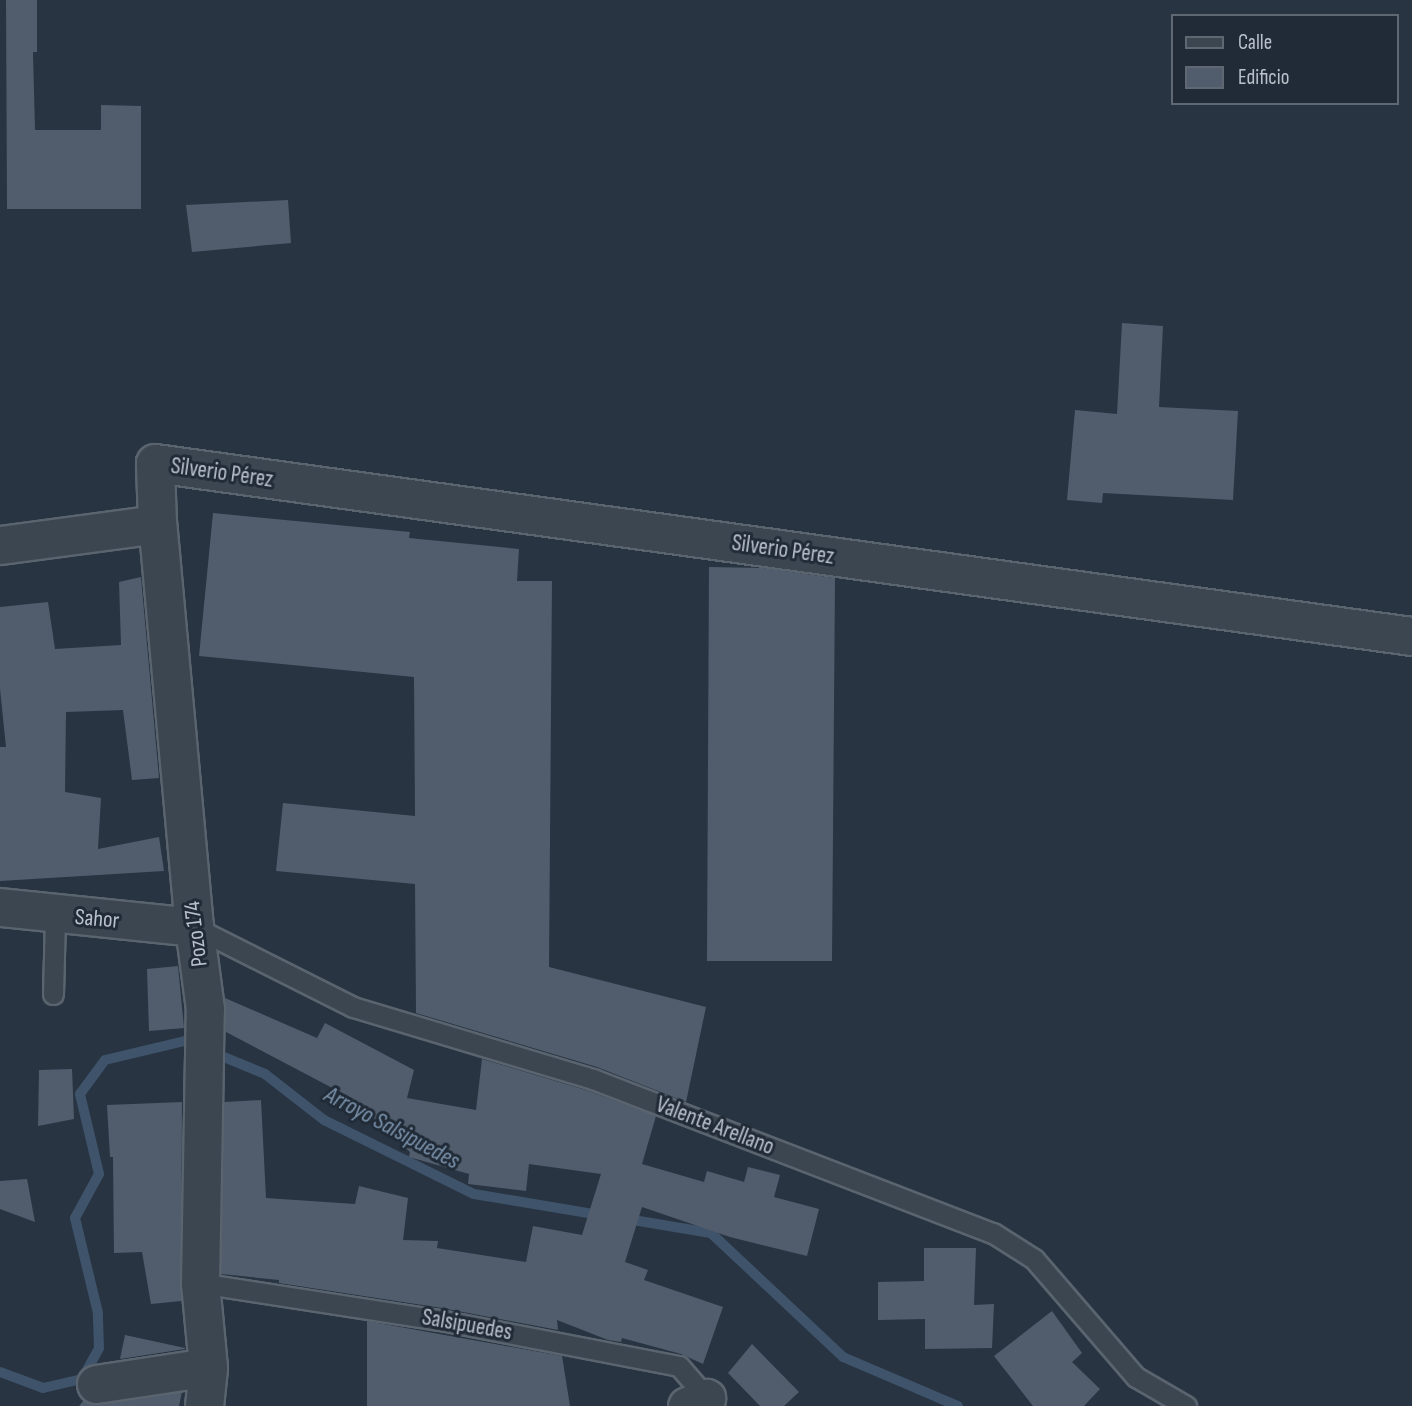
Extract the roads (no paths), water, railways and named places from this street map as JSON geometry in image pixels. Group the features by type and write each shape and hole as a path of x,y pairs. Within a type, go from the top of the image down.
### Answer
{"street":[{"name":"Pozo 174","path":"155,463 157,524 194,928 205,1009 205,1130 200,1283 208,1367 204,1406"},
{"name":"Silverio Pérez","path":"155,463 1412,636"},
{"path":"0,545 157,524"},
{"name":"Sahor","path":"0,907 194,928"},
{"path":"96,1384 208,1367"}],"lane":[{"path":"53,994 55,915"},
{"name":"Valente Arellano","path":"194,928 353,1007 593,1079 993,1233 1034,1259 1136,1377 1186,1406"},
{"name":"Salsipuedes","path":"200,1283 440,1320 679,1366 702,1403"}],"waterway":[{"name":"Arroyo Salsipuedes","path":"0,1372 43,1388 82,1379 99,1348 98,1313 75,1218 99,1174 80,1094 105,1060 185,1041 265,1074 324,1120 474,1194 600,1215"},
{"name":"Arroyo Salsipuedes","path":"627,1219 711,1233 843,1357 958,1406"}]}
